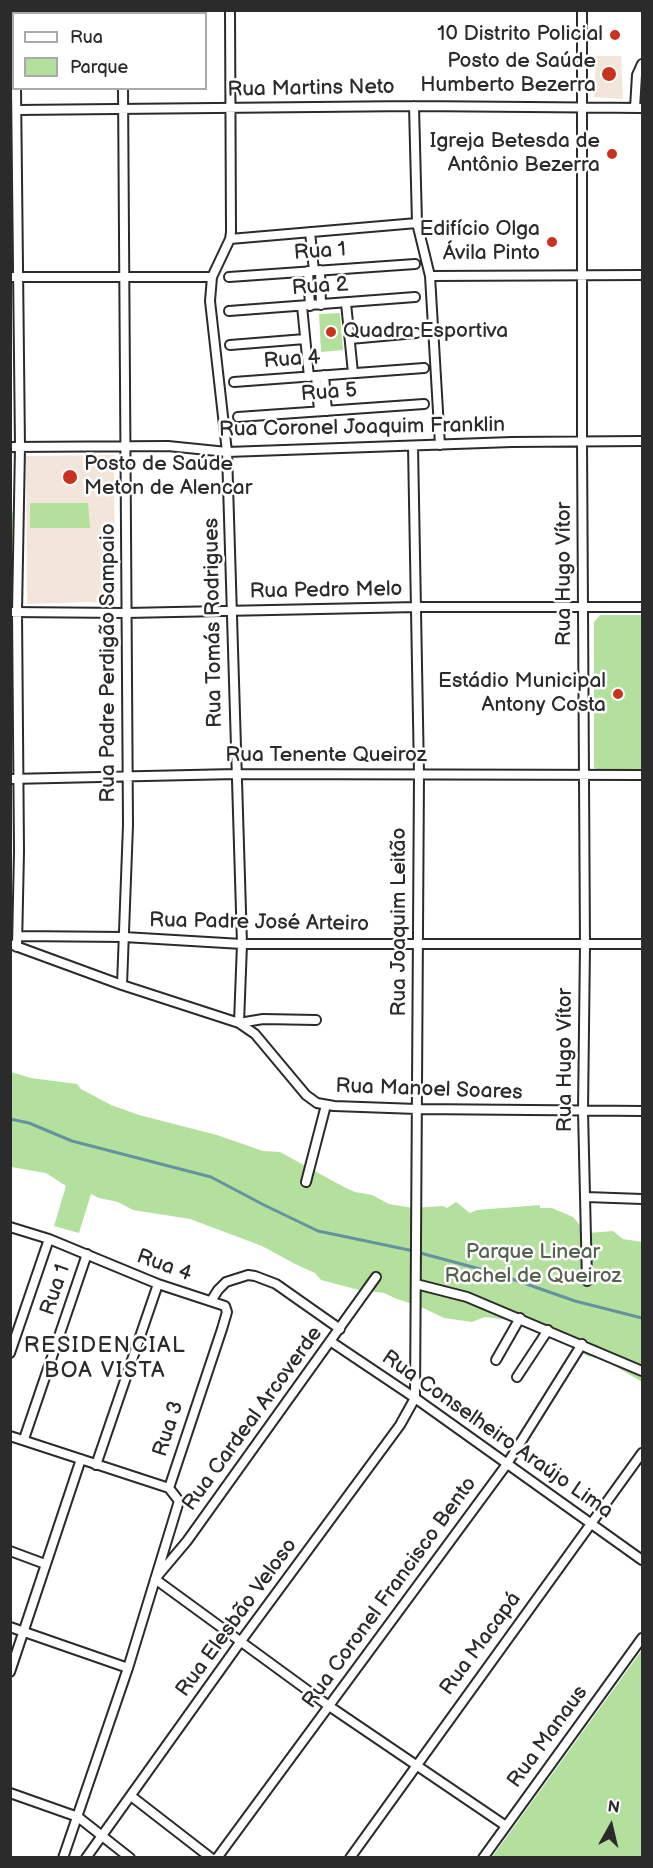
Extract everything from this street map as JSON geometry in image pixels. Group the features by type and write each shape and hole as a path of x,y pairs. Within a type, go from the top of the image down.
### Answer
{"street":[{"name":"Rua Tomás Rodrigues","path":"230,10 230,239 212,277 210,301 227,452 242,944 239,1023"},
{"name":"Rua Hugo Vítor","path":"582,10 585,945 583,1111 587,1281"},
{"path":"639,108 637,75 642,64"},
{"path":"14,945 18,936 15,779 15,503 20,447 15,277 16,90"},
{"name":"Rua Padre Perdigão Sampaio","path":"122,985 128,777 123,90"},
{"name":"Rua Martins Neto","path":"17,110 414,106 639,108"},
{"path":"414,106 417,223 430,276 440,445"},
{"path":"230,239 417,223"},
{"path":"310,232 314,271 321,305"},
{"name":"Rua 1","path":"229,277 415,264"},
{"path":"314,271 306,306 305,339 323,411"},
{"path":"430,276 642,275"},
{"path":"15,277 212,277"},
{"name":"Rua 2","path":"229,311 414,297"},
{"path":"345,303 353,373"},
{"path":"350,339 416,333"},
{"path":"231,345 305,339"},
{"name":"Rua 4","path":"234,382 424,368"},
{"name":"Rua 5","path":"237,417 424,404"},
{"name":"Rua Coronel Joaquim Franklin","path":"10,447 168,446 227,452 642,441"},
{"name":"Rua Joaquim Leitão","path":"413,446 419,774 415,1398"},
{"name":"Rua Pedro Melo","path":"14,612 126,613 417,607 642,607"},
{"name":"Rua Tenente Queiroz","path":"15,779 236,774 642,775"},
{"name":"Rua Padre José Arteiro","path":"18,936 242,944 642,944"},
{"name":"Rua Manoel Soares","path":"14,945 122,985 239,1023 255,1034 311,1100 326,1105 417,1109 642,1111"},
{"path":"239,1023 263,1019 316,1020"},
{"path":"306,1182 326,1105"},
{"path":"586,1197 642,1199"},
{"name":"Rua 4","path":"10,1227 49,1239 158,1284 225,1306 227,1312"},
{"path":"10,1353 49,1239"},
{"name":"Rua 1","path":"24,1439 87,1254"},
{"path":"211,1301 226,1282 248,1275 255,1276 276,1284 340,1329"},
{"name":"Rua Cardeal Arcoverde","path":"155,1579 187,1541 376,1277"},
{"path":"96,1465 158,1284"},
{"path":"416,1284 467,1297 642,1371"},
{"name":"Rua 3","path":"171,1491 227,1312"},
{"path":"496,1360 520,1318"},
{"path":"517,1377 548,1330"},
{"name":"Rua Conselheiro Araújo Lima","path":"330,1341 415,1398 642,1560"},
{"name":"Rua Coronel Francisco Bento","path":"218,1857 507,1464 582,1344"},
{"name":"Rua Elesbão Veloso","path":"86,1857 400,1425 415,1398"},
{"path":"10,1436 171,1491"},
{"name":"Rua Macapá","path":"350,1857 642,1453"},
{"path":"10,1672 81,1460"},
{"name":"Rua Cardeal Arcoverde","path":"63,1857 128,1668 178,1506 179,1501 171,1491"},
{"path":"10,1551 45,1564"},
{"path":"155,1579 329,1706 506,1826"},
{"path":"10,1627 128,1668"},
{"name":"Rua Manaus","path":"483,1857 642,1638"},
{"path":"10,1793 78,1818 130,1857"},
{"path":"131,1796 211,1857"}],"shaded area":[{"name":"Posto de Saúde Humberto Bezerra","path":"596,56 621,56 623,99 594,97"},
{"path":"114,455 115,604 89,602 27,604 26,456"}],"green space":[{"name":"Quadra Esportiva","path":"340,313 343,350 321,352 319,314"},
{"path":"30,503 88,503 90,528 30,528"},
{"path":"11,511 15,515 13,606 11,609"},
{"name":"Estádio Municipal Antony Costa","path":"600,615 642,615 642,771 599,772 594,767 594,622"},
{"name":"Parque Linear Rachel de Queiroz","path":"11,1072 31,1078 77,1084 81,1089 111,1105 139,1115 217,1135 263,1151 280,1152 344,1187 372,1195 389,1204 413,1208 443,1206 447,1208 456,1202 470,1213 477,1210 540,1205 540,1208 552,1208 573,1217 587,1233 613,1231 623,1239 642,1242 642,1382 603,1359 587,1356 554,1333 516,1321 485,1317 472,1322 444,1318 384,1293 359,1290 321,1280 315,1273 262,1246 190,1219 133,1210 118,1202 91,1194 79,1233 54,1226 66,1186 46,1173 11,1167"},
{"path":"642,1650 642,1857 492,1857"}],"waterway":[{"path":"10,1119 29,1123 72,1141 211,1177 318,1231 409,1250 495,1273 575,1301 642,1318"}],"place":[{"name":"10 Distrito Policial","path":"615,35"},
{"name":"Posto de Saúde Humberto Bezerra","path":"609,74"},
{"name":"Igreja Betesda de Antônio Bezerra","path":"612,154"},
{"name":"Edifício Olga Ávila Pinto","path":"552,242"},
{"name":"Quadra Esportiva","path":"331,332"},
{"name":"Posto de Saúde Meton de Alencar","path":"70,477"},
{"name":"Estádio Municipal Antony Costa","path":"618,694"}],"district":[{"name":"RESIDENCIAL BOA VISTA","path":"105,1358"}]}
